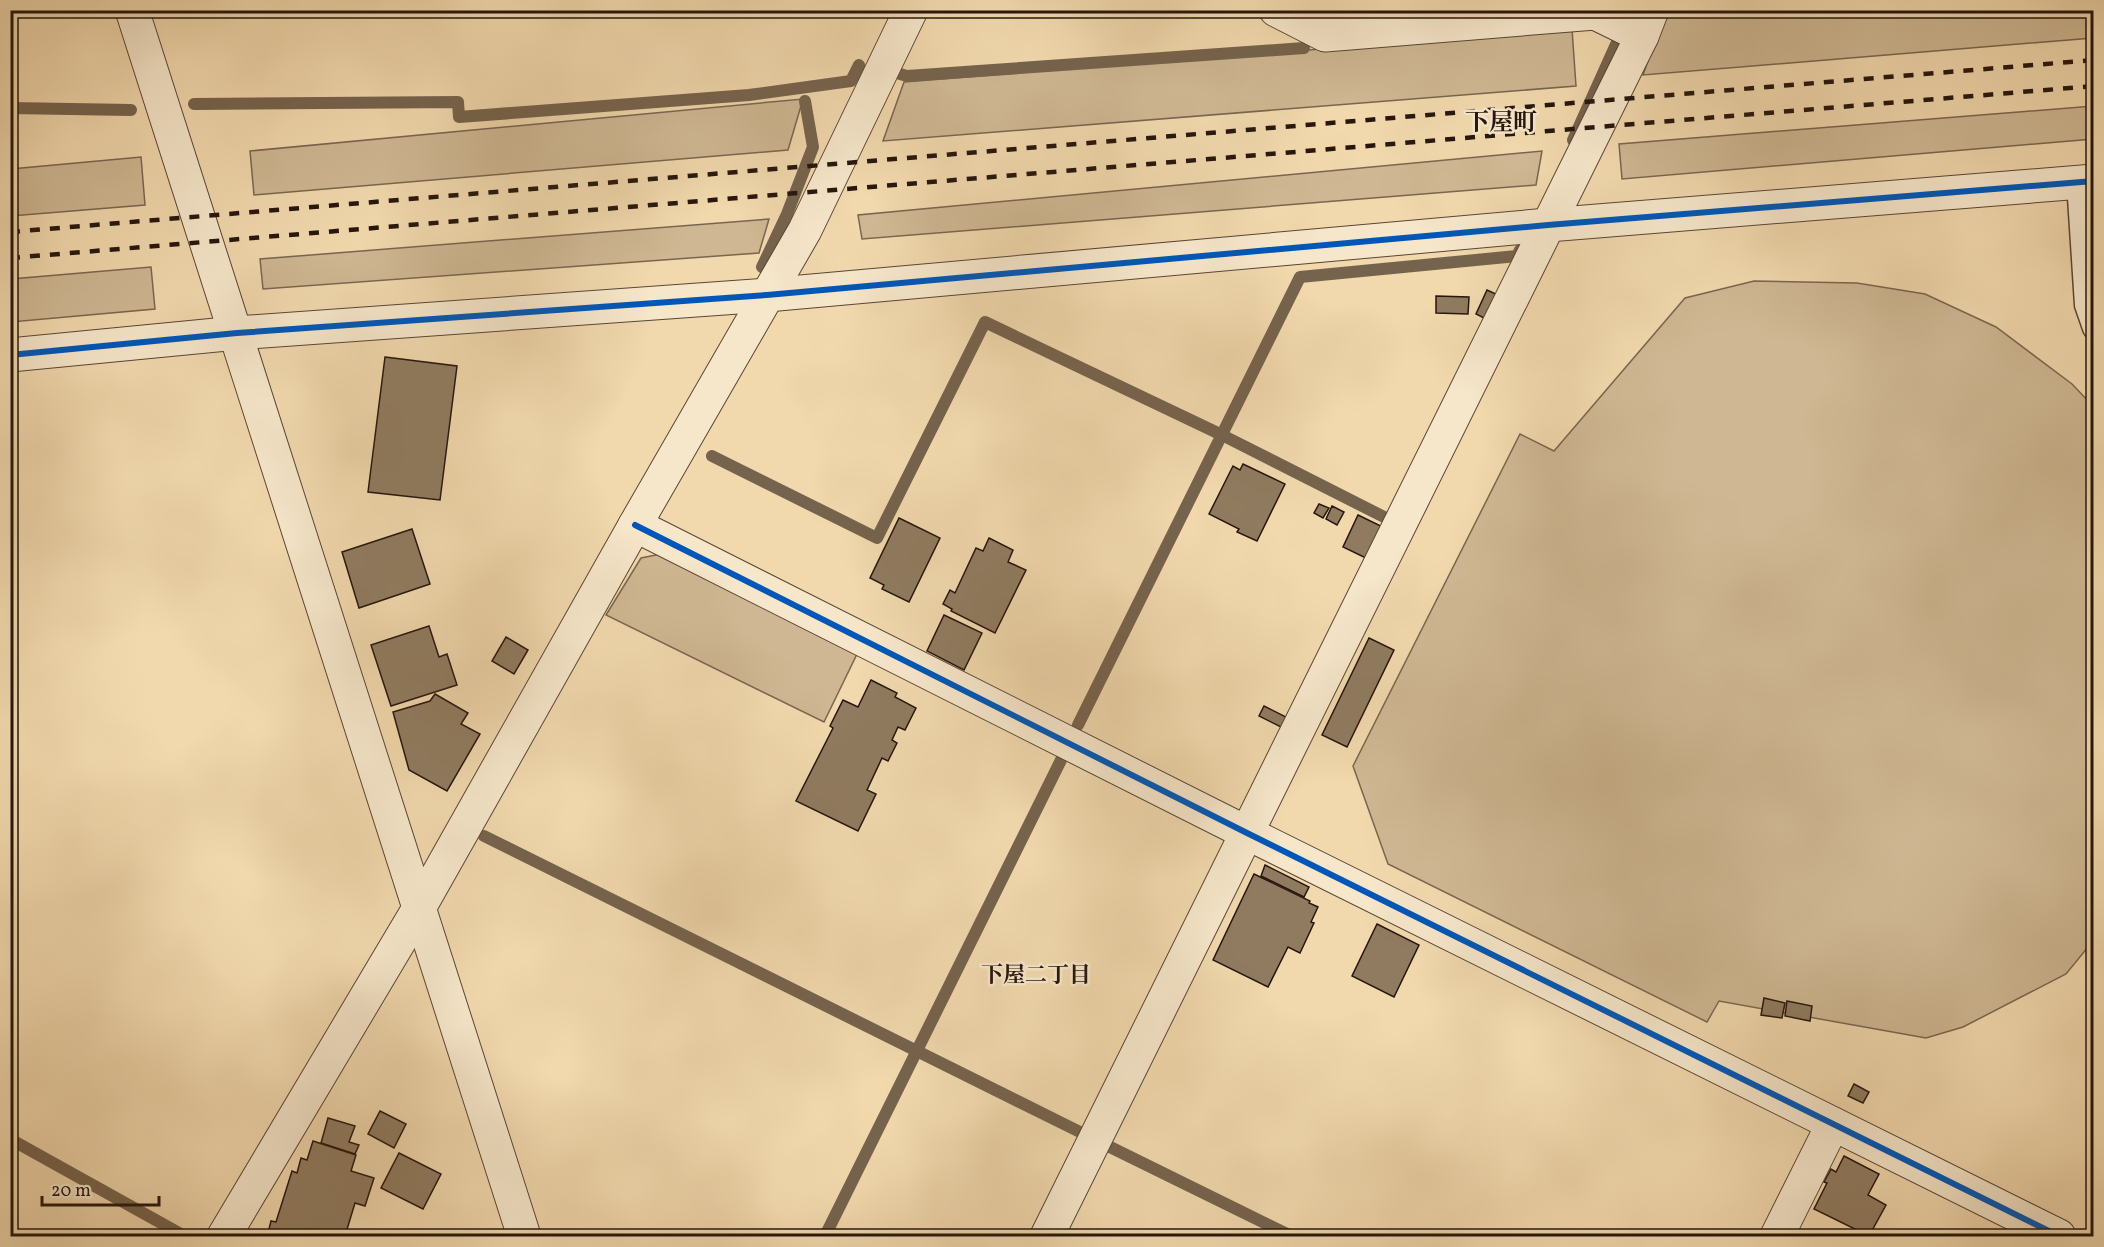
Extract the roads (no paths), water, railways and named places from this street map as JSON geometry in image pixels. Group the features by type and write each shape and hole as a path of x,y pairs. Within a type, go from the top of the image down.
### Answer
{"street":[{"path":"132,10 524,1236"},
{"path":"224,1236 418,910 635,525 805,230 911,10"},
{"path":"1047,1236 1647,23 1595,13 1325,34 1276,10"},
{"path":"10,355 237,333 766,295 1548,225 2086,182"},
{"path":"635,525 1247,833 2060,1236"},
{"path":"1777,1236 1833,1124"}],"lane":[{"path":"2086,182 2086,305 2094,328"}],"waterway":[{"path":"1317,15 1375,10"},
{"path":"1573,140 1618,40"},
{"path":"900,74 907,76 1304,48"},
{"path":"194,104 458,102 459,117 749,95 851,81 859,65"},
{"path":"762,267 787,214 813,147 805,101"},
{"path":"10,108 131,110"},
{"path":"1078,725 1300,277 1517,256 1520,250"},
{"path":"712,456 877,538 985,322 1222,435 1390,520"},
{"path":"825,1236 1061,760"},
{"path":"484,836 1084,1134"},
{"path":"10,1139 179,1233 176,1236"},
{"path":"1108,1146 1291,1236"}],"railway":[{"path":"10,232 2094,60"},
{"path":"10,258 2094,86"}],"district":[{"name":"下屋町","path":"1501,124"},
{"name":"下屋二丁目","path":"1036,976"}]}
